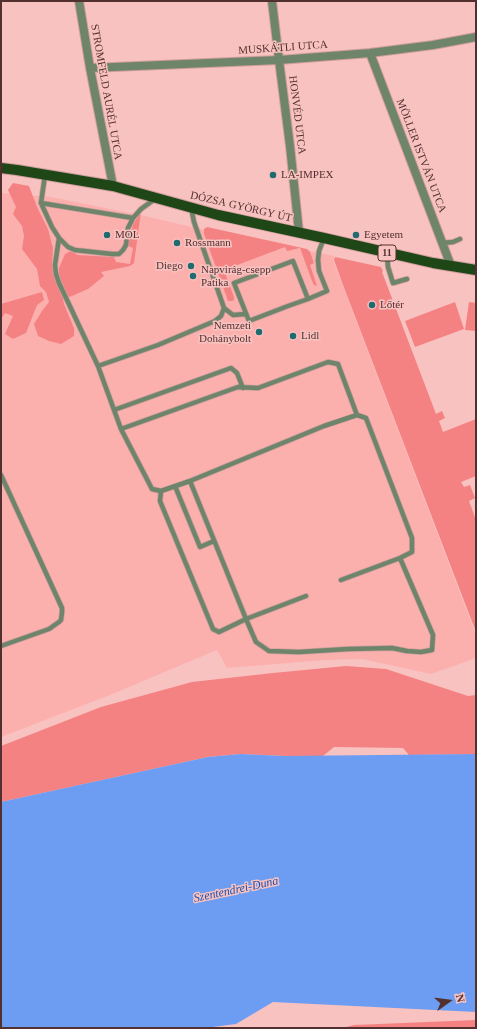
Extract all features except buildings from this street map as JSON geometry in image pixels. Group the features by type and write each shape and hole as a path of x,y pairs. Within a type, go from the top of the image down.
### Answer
{"main road":[{"name":"DÓZSA GYÖRGY ÚT","path":"1,168 112,186 218,215 433,263 476,270"}],"street":[{"name":"STROMFELD AURÉL UTCA","path":"79,1 112,186"},
{"name":"HONVÉD UTCA","path":"272,1 299,232"},
{"name":"MUSKÁTLI UTCA","path":"90,68 279,60 370,53 433,45 476,37"},
{"name":"MÖLLER ISTVÁN UTCA","path":"370,53 451,266"}],"lane":[{"path":"45,174 41,203 59,238 75,250 119,254 126,246 128,228 133,218 141,209 157,198"},
{"path":"41,203 133,218"},
{"path":"190,208 224,308 233,314 246,314"},
{"path":"59,238 55,265 59,283 98,366 121,429 152,489 161,491 190,481 324,426 357,415 366,418 412,538 412,552 341,580"},
{"path":"308,299 293,261 234,283 248,321 308,299 327,291 319,271 318,260 319,251 324,238"},
{"path":"442,243 453,242 460,239"},
{"path":"387,253 388,268 393,283 407,279"},
{"path":"98,366 158,345 216,322 221,316 224,308"},
{"path":"121,429 238,387 258,388 328,362 338,364 357,415"},
{"path":"114,410 231,368 237,373 243,388"},
{"path":"1,475 62,608 62,616 58,622 49,629 1,646"},
{"path":"190,481 256,642 269,651 299,652 348,648 392,648 421,652 432,650 433,635 400,558"},
{"path":"175,486 200,547 214,541"},
{"path":"161,491 160,502 213,629 219,632 246,619 306,596"}],"shaded area":[{"path":"13,183 29,186 48,229 53,248 52,266 58,273 65,254 71,251 77,255 114,257 116,262 130,264 133,248 128,246 133,224 141,212 134,263 130,266 101,272 104,276 88,289 63,299 74,328 74,336 61,344 38,336 34,324 49,302 46,292 40,286 37,269 22,249 24,236 22,226 13,214 16,207 8,190"},
{"path":"1,193 51,197 145,216 213,232 334,256 333,260 476,635 476,658 431,674 362,659 326,660 227,668 217,650 110,695 1,737"},
{"path":"207,227 307,249 310,252 314,263 310,265 317,286 314,285 312,281 300,248 287,251 285,247 224,270 234,297 234,300 228,301 204,234 204,229"},
{"path":"335,257 381,267 436,414 442,411 445,418 439,421 443,432 476,419 476,476 461,482 464,487 470,485 475,498 469,501 476,520 476,632 343,285 334,260"},
{"path":"42,292 44,300 37,305 26,333 13,339 5,334 13,316 5,313 1,319 1,304"},
{"path":"455,302 464,329 415,347 405,321"},
{"path":"469,302 476,303 476,331 465,330"},
{"path":"346,666 386,669 468,696 476,695 476,754 409,755 403,748 334,747 323,756 241,754 208,757 1,802 1,746 101,707 192,682"},
{"path":"476,1020 476,1028 342,1028 354,1025"}],"water":[{"name":"Szentendrei-Duna","path":"241,754 285,756 476,754 476,1012 273,1002 236,1024 205,1028 1,1028 1,802 208,757"}],"place":[{"name":"LA-IMPEX","path":"273,175"},
{"name":"MOL","path":"107,235"},
{"name":"Egyetem","path":"356,235"},
{"name":"Rossmann","path":"177,243"},
{"name":"Diego","path":"191,266"},
{"name":"Napvirág-csepp Patika","path":"193,276"},
{"name":"Lőtér","path":"372,305"},
{"name":"Nemzeti Dohánybolt","path":"259,332"},
{"name":"Lidl","path":"293,336"}]}
